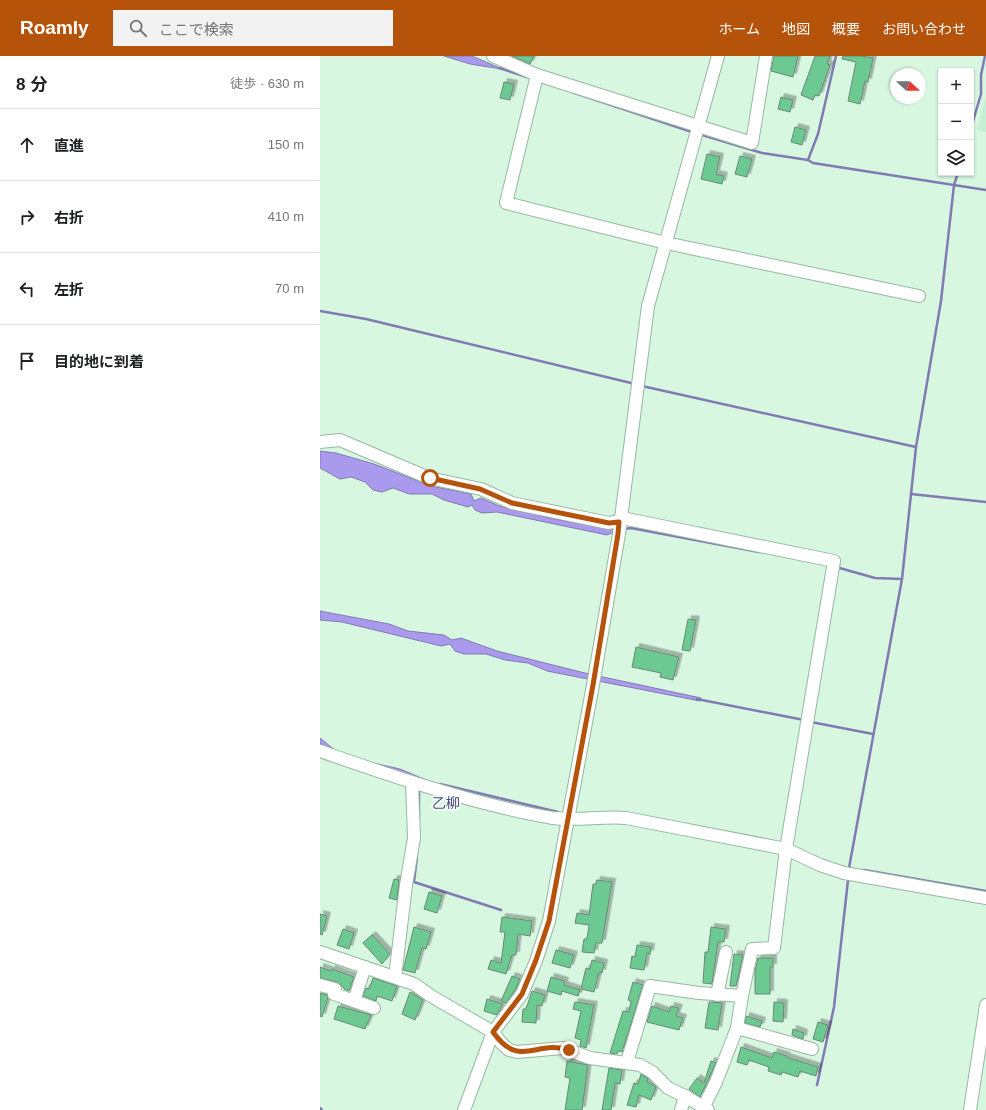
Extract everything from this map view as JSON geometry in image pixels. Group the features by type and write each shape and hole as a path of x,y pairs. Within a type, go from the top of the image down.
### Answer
{"street":[{"path":"493,56 536,80 697,131 752,143 766,56"},
{"path":"464,1110 493,1032 522,994 536,960 554,898 596,670 619,527 644,325 718,56"},
{"path":"536,80 506,203 666,243 919,296"},
{"path":"320,442 340,440 430,478 480,489 512,503 609,523 619,527"},
{"path":"320,952 414,984 431,996 493,1032 501,1043 509,1050 517,1052 563,1048 590,1058 640,1065 652,1072 668,1088 706,1108 737,1028 752,949 774,948 786,849 833,566 627,519 619,527"},
{"path":"320,751 412,783 494,805 552,818 626,818 786,849 820,865 844,873 986,898"},
{"path":"395,977 406,885 414,838 412,783"},
{"path":"717,995 726,952"},
{"path":"354,1001 365,967"},
{"path":"320,985 335,989 334,994 374,1008"},
{"path":"627,1062 650,986 717,995 742,996"},
{"path":"970,1110 986,1005"},
{"path":"737,1028 812,1049"},
{"path":"681,1110 684,1096"}],"shaded area":[{"path":"444,56 472,56 502,69 470,64"},
{"path":"986,97 986,132 977,130"},
{"path":"320,451 336,453 374,464 431,486 471,494 474,501 481,498 499,506 555,519 614,529 614,532 607,535 497,512 482,513 475,510 472,505 468,507 444,500 432,494 409,494 393,488 382,492 373,490 365,482 351,477 340,479 320,468"},
{"path":"320,611 389,624 408,631 444,635 452,640 461,638 497,651 589,674 701,698 700,701 547,671 528,663 505,660 486,654 464,654 455,651 450,644 441,646 342,622 320,620"},
{"path":"320,738 336,751 369,762 400,769 431,783 320,746"}],"building":[{"path":"512,56 534,56 530,64"},
{"path":"774,56 798,56 793,77 771,71"},
{"path":"815,56 830,56 827,64 830,65 819,96 815,95 813,100 801,95"},
{"path":"843,56 873,58 868,82 865,81 860,104 848,101 856,62 842,59"},
{"path":"504,82 514,84 510,100 500,98"},
{"path":"781,97 793,100 790,112 778,109"},
{"path":"795,127 806,130 802,145 791,142"},
{"path":"707,154 720,157 716,174 724,176 722,184 701,179"},
{"path":"740,156 752,159 747,177 735,174"},
{"path":"688,619 696,620 690,651 682,650"},
{"path":"636,647 679,657 673,680 660,677 661,673 632,667"},
{"path":"394,879 399,880 397,900 389,898"},
{"path":"597,880 612,882 602,943 596,943 594,953 582,952 584,939 587,939 589,925 575,923 577,913 589,915 593,884 596,884"},
{"path":"429,892 442,896 437,913 424,909"},
{"path":"320,914 327,916 322,935 320,934"},
{"path":"502,917 532,921 530,936 518,934 516,955 512,955 506,974 488,969 491,960 501,963 505,932 500,932"},
{"path":"414,927 431,932 426,949 422,948 415,973 403,970"},
{"path":"711,927 726,929 724,942 718,942 712,984 703,983 705,952 708,952"},
{"path":"343,929 354,933 349,949 337,945"},
{"path":"372,935 390,954 382,964 363,943"},
{"path":"637,945 651,947 650,954 647,953 644,970 630,968 632,956 635,957"},
{"path":"556,950 574,955 570,968 552,963"},
{"path":"734,954 743,955 736,986 730,986"},
{"path":"758,958 773,958 773,967 770,967 770,994 755,994 755,971"},
{"path":"592,960 604,963 602,973 599,972 594,992 581,989 586,968 590,969"},
{"path":"320,967 331,971 332,969 354,977 349,991 344,989 337,982 320,978"},
{"path":"512,976 520,979 515,990 506,1003 501,1001"},
{"path":"551,977 565,981 564,985 580,990 578,996 562,991 561,995 547,991"},
{"path":"373,978 397,986 392,1001 377,996 376,1001 363,996 366,988 369,989"},
{"path":"633,982 643,985 622,1052 618,1051 617,1054 610,1053 623,1011 629,1012 631,1001 628,1000"},
{"path":"532,991 545,995 542,1006 537,1005 536,1023 522,1022 523,1009 526,1009"},
{"path":"410,992 423,1000 415,1020 402,1014"},
{"path":"320,993 327,995 328,997 322,1017 320,1016"},
{"path":"487,999 503,1004 497,1015 484,1011"},
{"path":"575,1002 594,1005 586,1048 580,1046 581,1040 575,1038 581,1011 573,1009"},
{"path":"709,1002 722,1003 718,1030 705,1028"},
{"path":"774,1002 784,1003 783,1022 773,1021"},
{"path":"338,1006 371,1015 365,1029 334,1019"},
{"path":"652,1006 669,1012 671,1006 679,1008 676,1016 683,1018 679,1030 647,1022"},
{"path":"746,1016 762,1021 760,1027 745,1023"},
{"path":"818,1022 828,1025 823,1042 813,1039"},
{"path":"793,1029 804,1033 803,1039 792,1035"},
{"path":"741,1047 772,1058 774,1052 818,1067 816,1076 800,1071 798,1077 782,1072 781,1075 768,1071 769,1067 749,1060 747,1065 737,1062"},
{"path":"567,1061 588,1065 582,1110 565,1110 570,1078 565,1077"},
{"path":"711,1061 716,1063 700,1097 689,1089 697,1078 704,1083"},
{"path":"609,1068 622,1070 620,1084 615,1083 611,1110 602,1110"},
{"path":"641,1074 648,1079 647,1082 656,1087 651,1100 639,1095 636,1107 627,1105 634,1083 638,1084"}],"waterway":[{"path":"808,160 818,134 836,56"},
{"path":"974,118 981,94 981,75 985,56"},
{"path":"499,68 533,79"},
{"path":"572,92 692,132"},
{"path":"699,134 762,153 808,160 813,163 986,190"},
{"path":"851,868 849,868 902,579 916,447 941,301 954,185 957,176"},
{"path":"320,311 366,319 631,383"},
{"path":"642,386 916,447"},
{"path":"911,494 986,502"},
{"path":"624,529 631,528 759,552"},
{"path":"836,567 875,578 902,579"},
{"path":"697,699 804,720"},
{"path":"811,722 873,734"},
{"path":"440,784 558,812"},
{"path":"419,791 419,817"},
{"path":"417,856 414,882 501,910"},
{"path":"864,870 986,891"},
{"path":"817,1085 834,1007 848,880"}],"district":[{"name":"乙柳","path":"446,803"}],"route":[{"path":"430,478 480,489 512,503 609,523 619,522 593,685 556,891 549,921 536,960 522,994 512,1010 493,1032 501,1043 509,1050 517,1052 556,1047 569,1050"}]}
